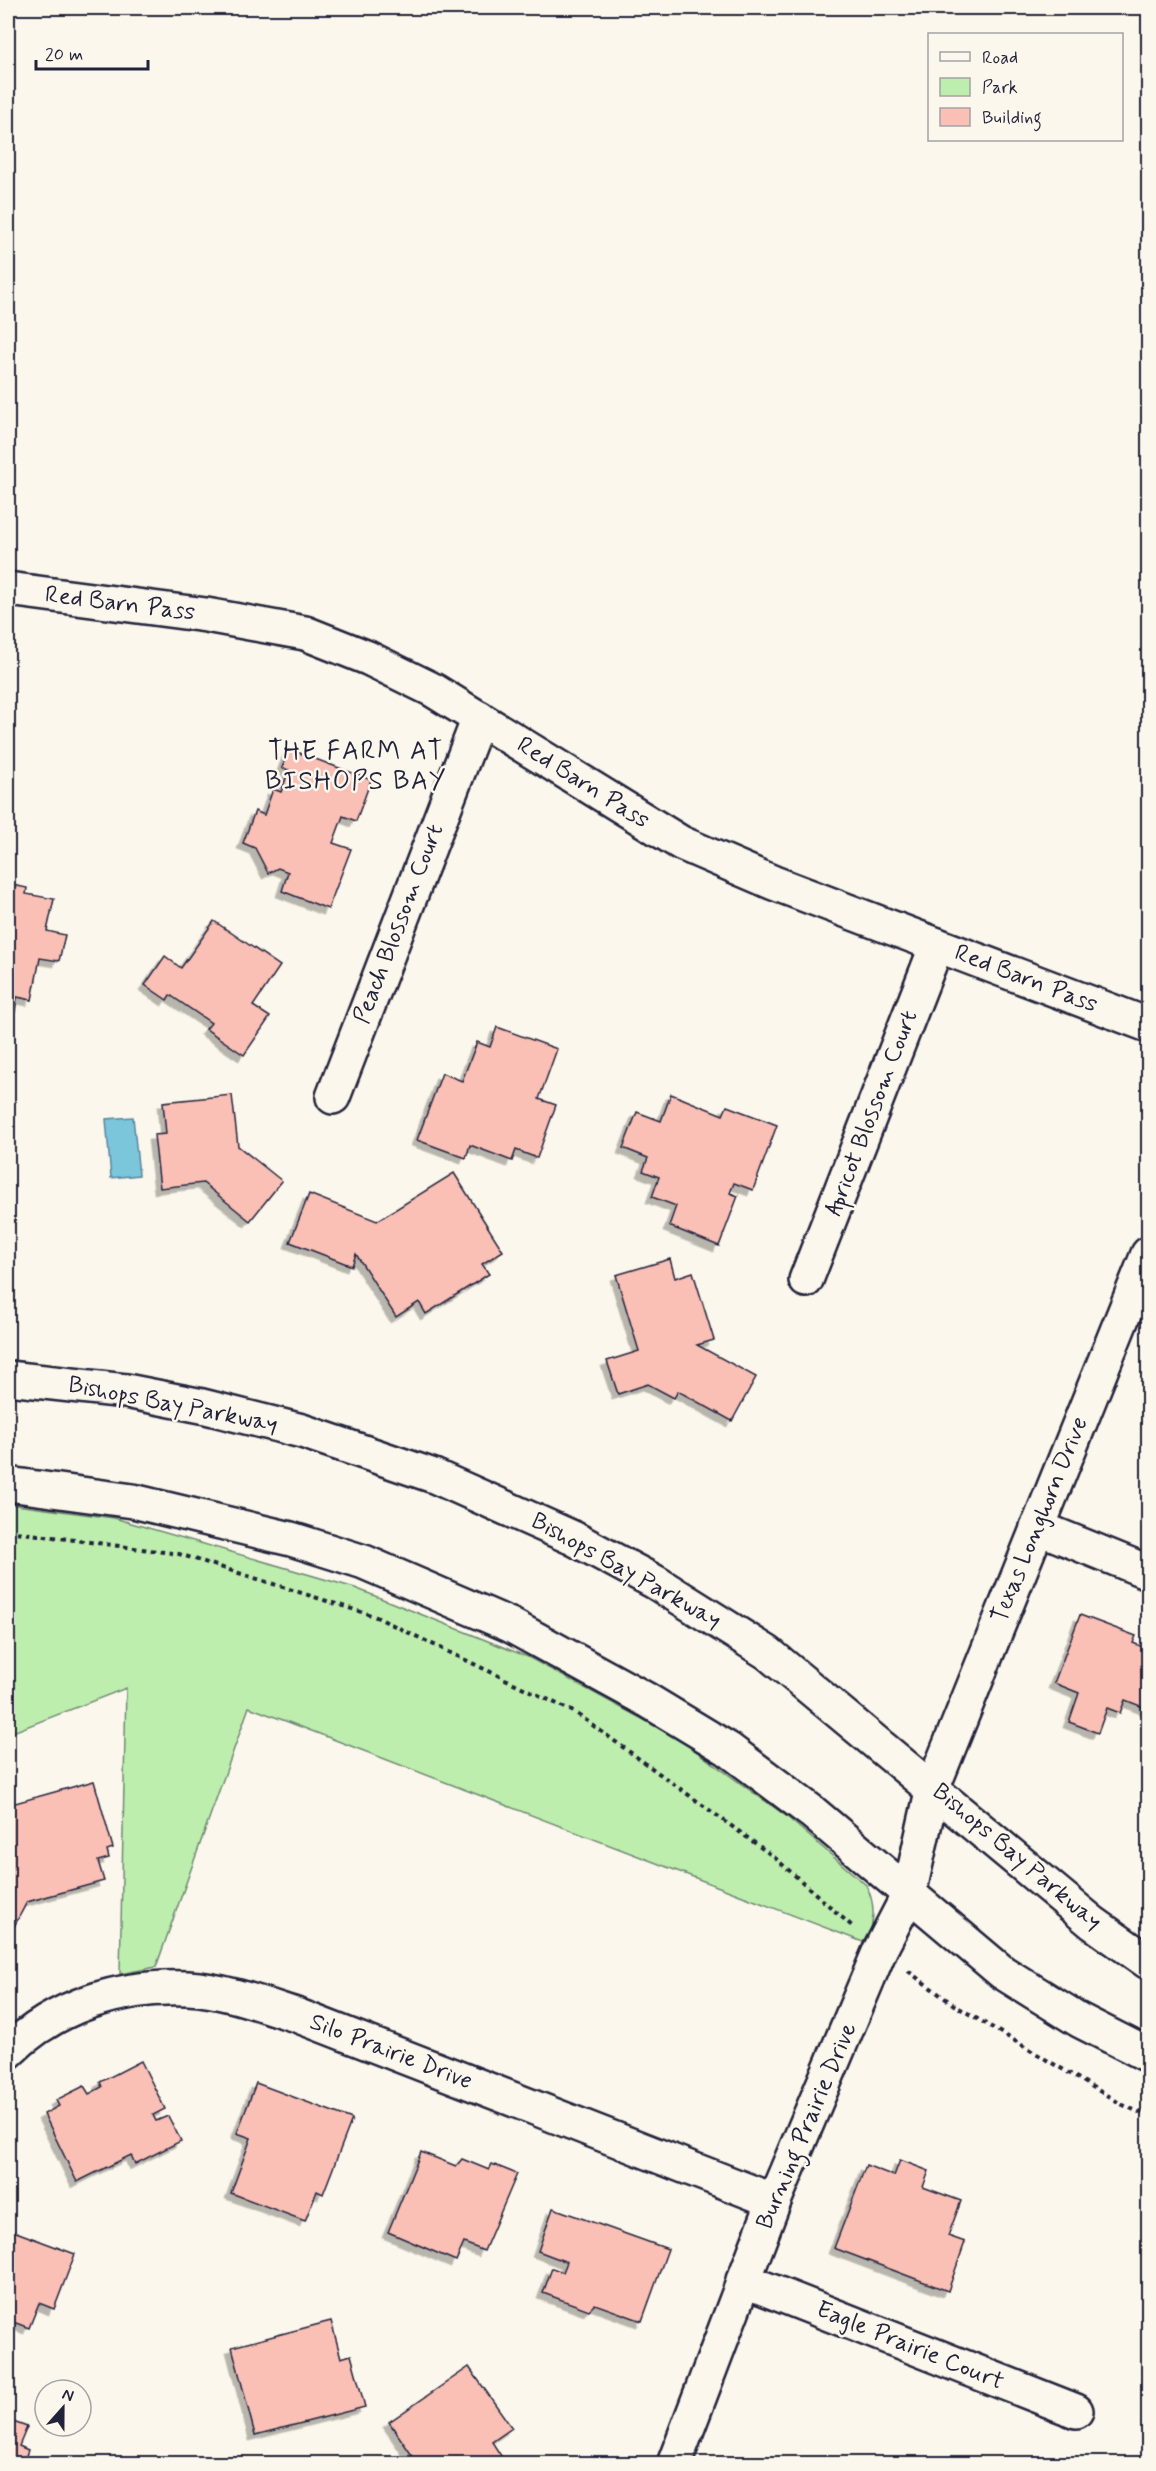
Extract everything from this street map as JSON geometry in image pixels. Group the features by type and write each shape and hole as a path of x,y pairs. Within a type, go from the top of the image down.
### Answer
{"street":[{"name":"Red Barn Pass","path":"8,589 206,615 306,633 378,662 433,690 681,843 774,883 1149,1025"},
{"name":"Peach Blossom Court","path":"333,1097 478,718"},
{"name":"Apricot Blossom Court","path":"806,1280 937,945"},
{"name":"Texas Longhorn Drive","path":"933,1787 1149,1254"},
{"name":"Bishops Bay Parkway","path":"8,1378 126,1392 264,1421 373,1453 486,1498 613,1559 729,1627 768,1653 865,1735 933,1787 1093,1923 1149,1962"},
{"path":"8,1484 133,1501 262,1530 364,1562 500,1620 628,1689 728,1749 812,1812 1002,1972 1079,2020 1149,2055"},
{"path":"1037,1527 1149,1572"},
{"name":"Burning Prairie Drive","path":"674,2463 774,2201 880,1950 909,1894 933,1787"},
{"name":"Silo Prairie Drive","path":"8,2052 24,2036 77,2004 128,1990 189,1988 247,2000 299,2016 774,2201"},
{"name":"Eagle Prairie Court","path":"743,2280 1076,2411"}],"path":[{"path":"8,1531 179,1554 374,1616 576,1713 774,1857 880,1950 954,2005 1123,2105 1149,2116"}],"green space":[{"path":"8,1504 114,1518 355,1588 528,1657 679,1739 786,1816 866,1885 873,1907 868,1944 249,1707 156,1967 120,1974 126,1688 8,1734"}],"water":[{"path":"133,1117 139,1175 111,1178 106,1119"}],"building":[{"path":"289,749 371,780 356,821 343,816 333,843 351,849 328,909 282,891 288,872 278,868 268,873 255,848 243,843 255,811 264,815 273,789 281,792 289,770 282,768"},
{"path":"8,884 27,888 26,894 54,899 47,931 65,935 59,961 40,958 32,1000 17,997 15,1012 8,1010"},
{"path":"214,921 280,966 253,1006 270,1017 244,1055 206,1029 211,1023 170,995 167,1000 145,985 165,956 181,968"},
{"path":"497,1027 557,1049 539,1099 556,1105 537,1158 516,1150 512,1161 470,1145 466,1158 417,1140 442,1073 462,1081 477,1042 490,1047"},
{"path":"671,1094 723,1115 727,1106 777,1125 753,1190 734,1183 730,1193 738,1196 719,1246 669,1226 676,1206 652,1197 659,1177 643,1171 648,1158 623,1148 637,1112 661,1121"},
{"path":"232,1095 238,1146 282,1181 250,1221 203,1183 160,1188 154,1135 166,1134 163,1102"},
{"path":"454,1173 503,1251 482,1264 489,1274 426,1314 419,1302 396,1317 356,1254 352,1266 290,1242 309,1194 377,1221"},
{"path":"670,1259 675,1278 693,1272 714,1340 697,1345 756,1377 732,1421 678,1391 674,1398 648,1384 618,1394 607,1361 639,1351 616,1275"},
{"path":"1080,1615 1136,1636 1133,1643 1148,1649 1148,1709 1125,1700 1120,1713 1107,1708 1098,1733 1069,1722 1079,1693 1054,1683"},
{"path":"94,1781 113,1848 107,1850 109,1858 98,1861 104,1881 27,1902 8,1938 8,1805"},
{"path":"141,2061 165,2109 153,2115 156,2121 168,2116 181,2141 135,2164 131,2155 77,2182 44,2114 59,2106 56,2100 84,2086 89,2094 102,2087 100,2082"},
{"path":"256,2083 352,2119 323,2194 317,2191 305,2221 231,2193 251,2138 237,2133"},
{"path":"421,2152 456,2166 462,2159 489,2170 492,2164 517,2174 484,2251 464,2243 456,2261 388,2232"},
{"path":"900,2160 929,2171 923,2187 961,2201 948,2236 965,2242 948,2291 834,2248 866,2165 894,2176"},
{"path":"553,2208 668,2249 642,2321 595,2304 589,2310 543,2293 552,2268 563,2272 567,2262 538,2251"},
{"path":"8,2229 75,2254 54,2309 39,2303 29,2328 8,2320"},
{"path":"331,2321 341,2358 351,2355 365,2407 255,2435 232,2347"},
{"path":"469,2367 512,2428 492,2442 503,2459 496,2464 418,2464 389,2422"},
{"path":"8,2420 27,2427 19,2446 28,2450 23,2464 8,2464"}],"district":[{"name":"THE FARM AT BISHOPS BAY","path":"356,767"}]}
